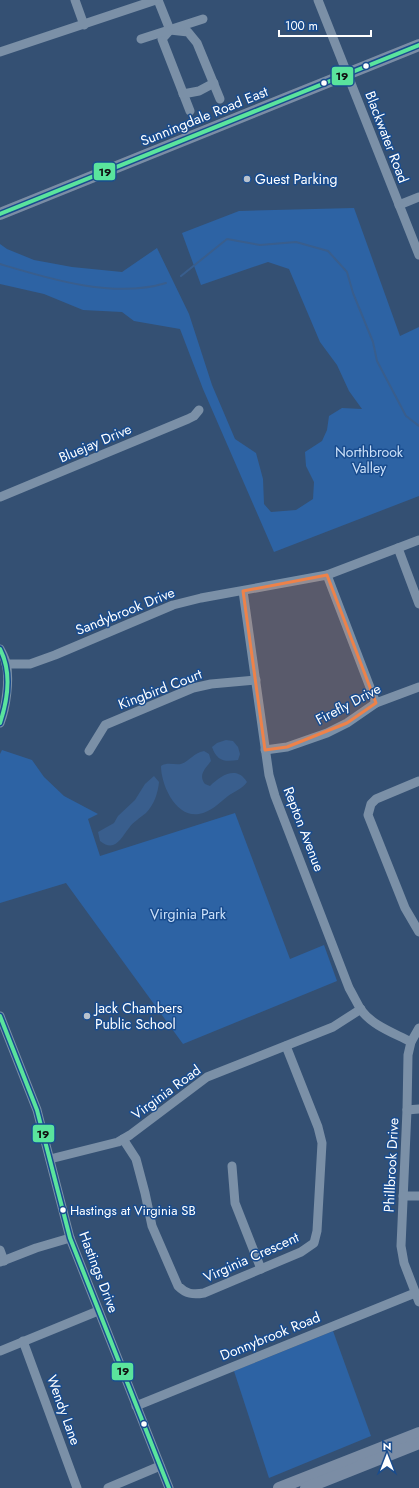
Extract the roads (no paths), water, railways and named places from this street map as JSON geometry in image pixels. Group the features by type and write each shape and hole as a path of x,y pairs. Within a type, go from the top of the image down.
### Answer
{"main road":[{"name":"Sunningdale Road East","path":"0,214 419,45"},
{"path":"279,1488 419,1433"},
{"path":"306,1488 419,1443"}],"street":[{"path":"75,0 84,25"},
{"path":"0,52 157,0 170,30"},
{"name":"Blackwater Road","path":"318,0 419,255"},
{"path":"140,39 203,19"},
{"path":"170,30 188,32 197,43 220,99"},
{"path":"170,30 162,39 190,111"},
{"path":"183,94 199,91 214,83"},
{"path":"399,205 419,197"},
{"name":"Bluejay Drive","path":"0,497 78,466 188,419 194,416 199,410"},
{"name":"Sandybrook Drive","path":"6,664 30,664 173,605 327,575 419,540"},
{"path":"398,548 419,604"},
{"path":"327,575 376,703"},
{"name":"Repton Avenue","path":"244,590 269,776 275,796 349,988 361,1009 369,1018 383,1028 411,1042"},
{"path":"0,649 6,664 7,691 3,715 0,723"},
{"name":"Kingbird Court","path":"89,751 105,726 163,700 193,688 211,684 256,680"},
{"name":"Firefly Drive","path":"266,750 288,747 327,733 347,723 376,703 419,687"},
{"path":"419,781 376,799 371,804 368,815 405,908 419,932"},
{"name":"Virginia Road","path":"50,1159 118,1142 207,1077 333,1028 361,1009"},
{"name":"Hastings Drive","path":"0,1016 37,1110 70,1238 169,1488"},
{"name":"Phillbrook Drive","path":"419,1028 411,1042 408,1055 401,1246 404,1263 419,1302"},
{"name":"Virginia Crescent","path":"123,1139 136,1159 152,1226 178,1286 184,1292 195,1295 204,1293 301,1252 314,1243 317,1231 322,1143 318,1127 286,1046"},
{"path":"407,1110 419,1109"},
{"path":"232,1166 235,1203 261,1269"},
{"path":"403,1196 419,1196"},
{"path":"0,1250 2,1261 36,1248 70,1238"},
{"name":"Donnybrook Road","path":"136,1406 416,1293"},
{"path":"0,1351 98,1311"},
{"name":"Wendy Lane","path":"23,1341 78,1488"},
{"path":"108,1488 160,1466"}],"waterway":[{"path":"181,276 227,239 260,245 296,242 328,251 347,272 353,293 373,342 377,361 406,416 419,426"},
{"path":"0,264 61,281 104,288 125,289 166,283"}],"place":[{"name":"Guest Parking","path":"247,179"},
{"name":"Jack Chambers Public School","path":"87,1016"},
{"name":"Hastings at Virginia SB","path":"63,1210"}],"park label":[{"name":"Northbrook Valley","path":"369,460"},
{"name":"Virginia Park","path":"188,914"}]}
